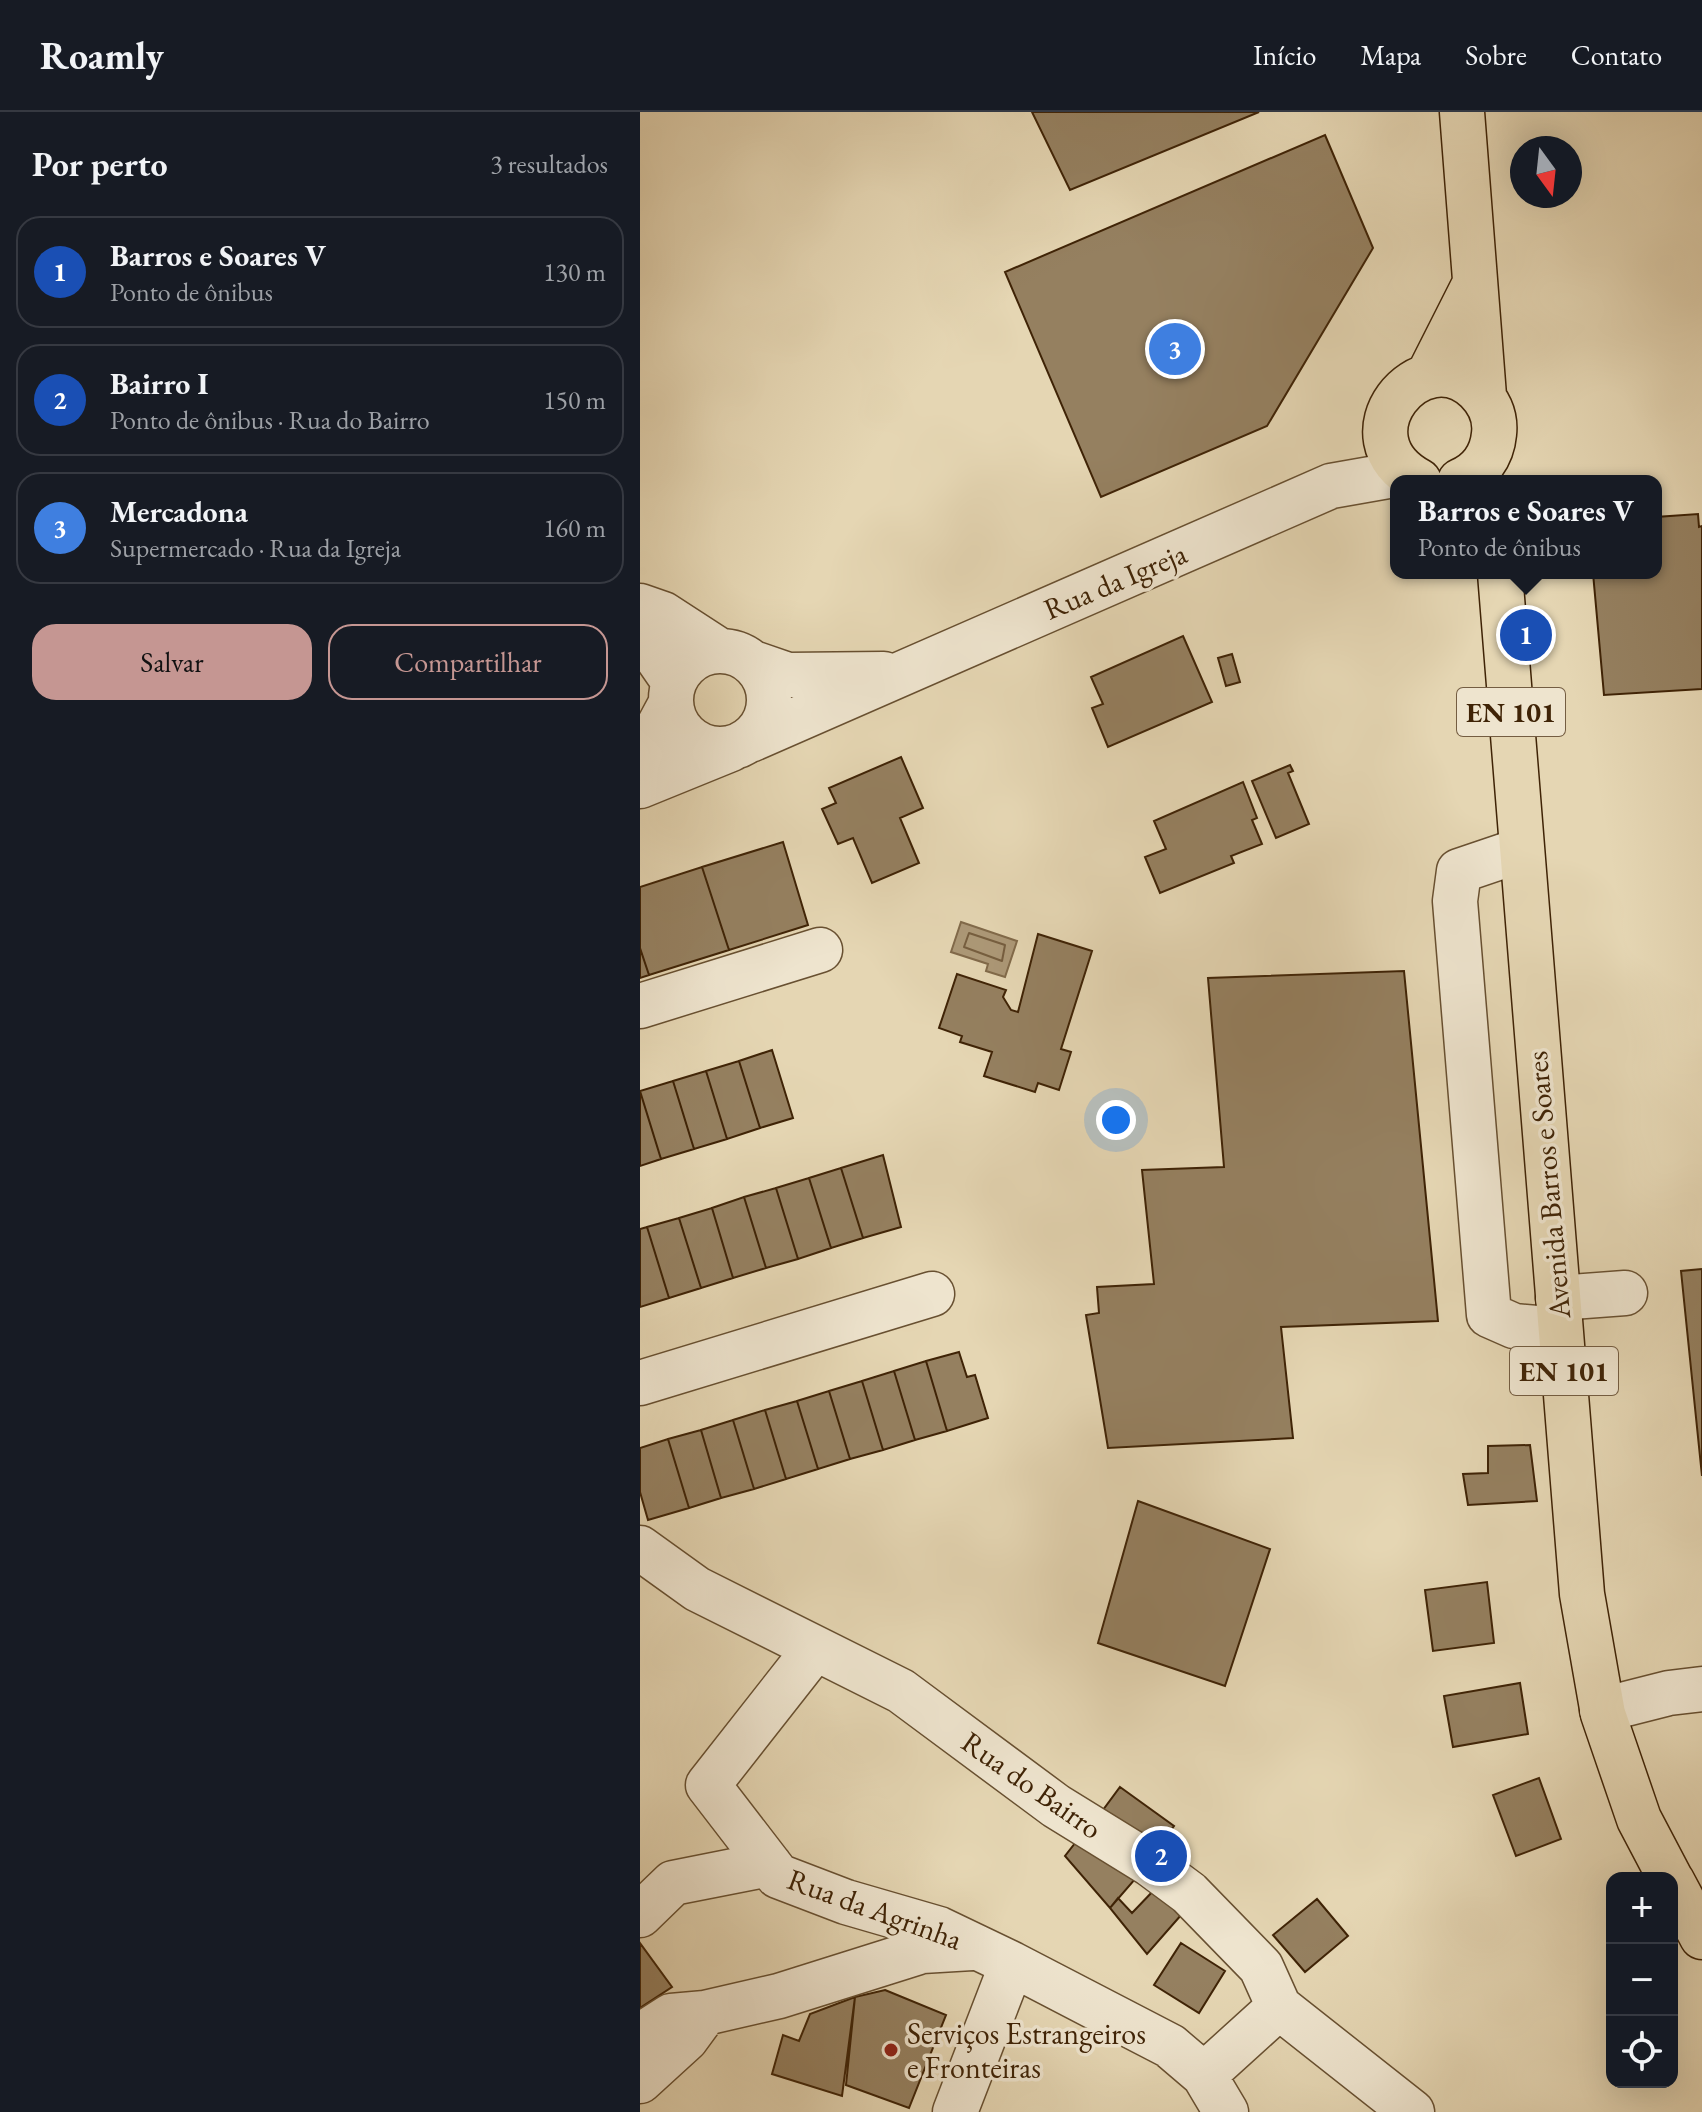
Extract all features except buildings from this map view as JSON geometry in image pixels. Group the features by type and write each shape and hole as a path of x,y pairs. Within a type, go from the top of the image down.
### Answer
{"main road":[{"path":"1462,112 1484,396 1495,426 1479,473"},
{"path":"1403,464 1387,414 1399,393 1428,376 1475,283"},
{"path":"1428,376 1459,378 1484,396"},
{"name":"Avenida Barros e Soares","path":"1500,579 1582,1594 1602,1710 1639,1819 1667,1872"},
{"name":"Avenida Barros e Soares","path":"1678,1893 1702,1937"}],"street":[{"name":"Rua da Igreja","path":"640,786 1331,486 1403,464"},
{"name":"Rua da Igreja","path":"640,606 663,614 736,657 788,675 898,674"},
{"path":"640,633 672,692 677,724 690,739 710,748 740,744 762,727 769,711 769,693 764,677 736,657 701,655 685,666 672,692 640,761"},
{"path":"1521,850 1459,871 1456,917 1489,1315 1514,1326 1625,1293"},
{"path":"640,1006 820,950"},
{"path":"640,1383 932,1294"},
{"name":"Rua do Bairro","path":"640,1548 697,1589 901,1691 1056,1806 1150,1864 1189,1893 1261,1967 1279,2007 1412,2112"},
{"name":"Rua da Agrinha","path":"814,1650 708,1785 778,1876 846,1902 939,1929 999,1967 1170,2046 1204,2075"},
{"path":"1602,1710 1669,1693 1702,1689"},
{"path":"640,1915 673,1883 769,1864"},
{"path":"640,2036 671,2016 705,2013 779,1996 922,1951 999,1967 955,2112"},
{"path":"1226,2112 1204,2075 1279,2007"},
{"path":"640,2081 686,2039 705,2013"}],"water":[{"path":"961,922 1017,941 1005,977 986,971 988,964 951,952"}],"place":[{"name":"Mercadona","path":"1175,349"},
{"name":"Barros e Soares V","path":"1526,635"},
{"name":"Bairro I","path":"1161,1856"},
{"name":"Serviços Estrangeiros e Fronteiras","path":"891,2050"}]}
